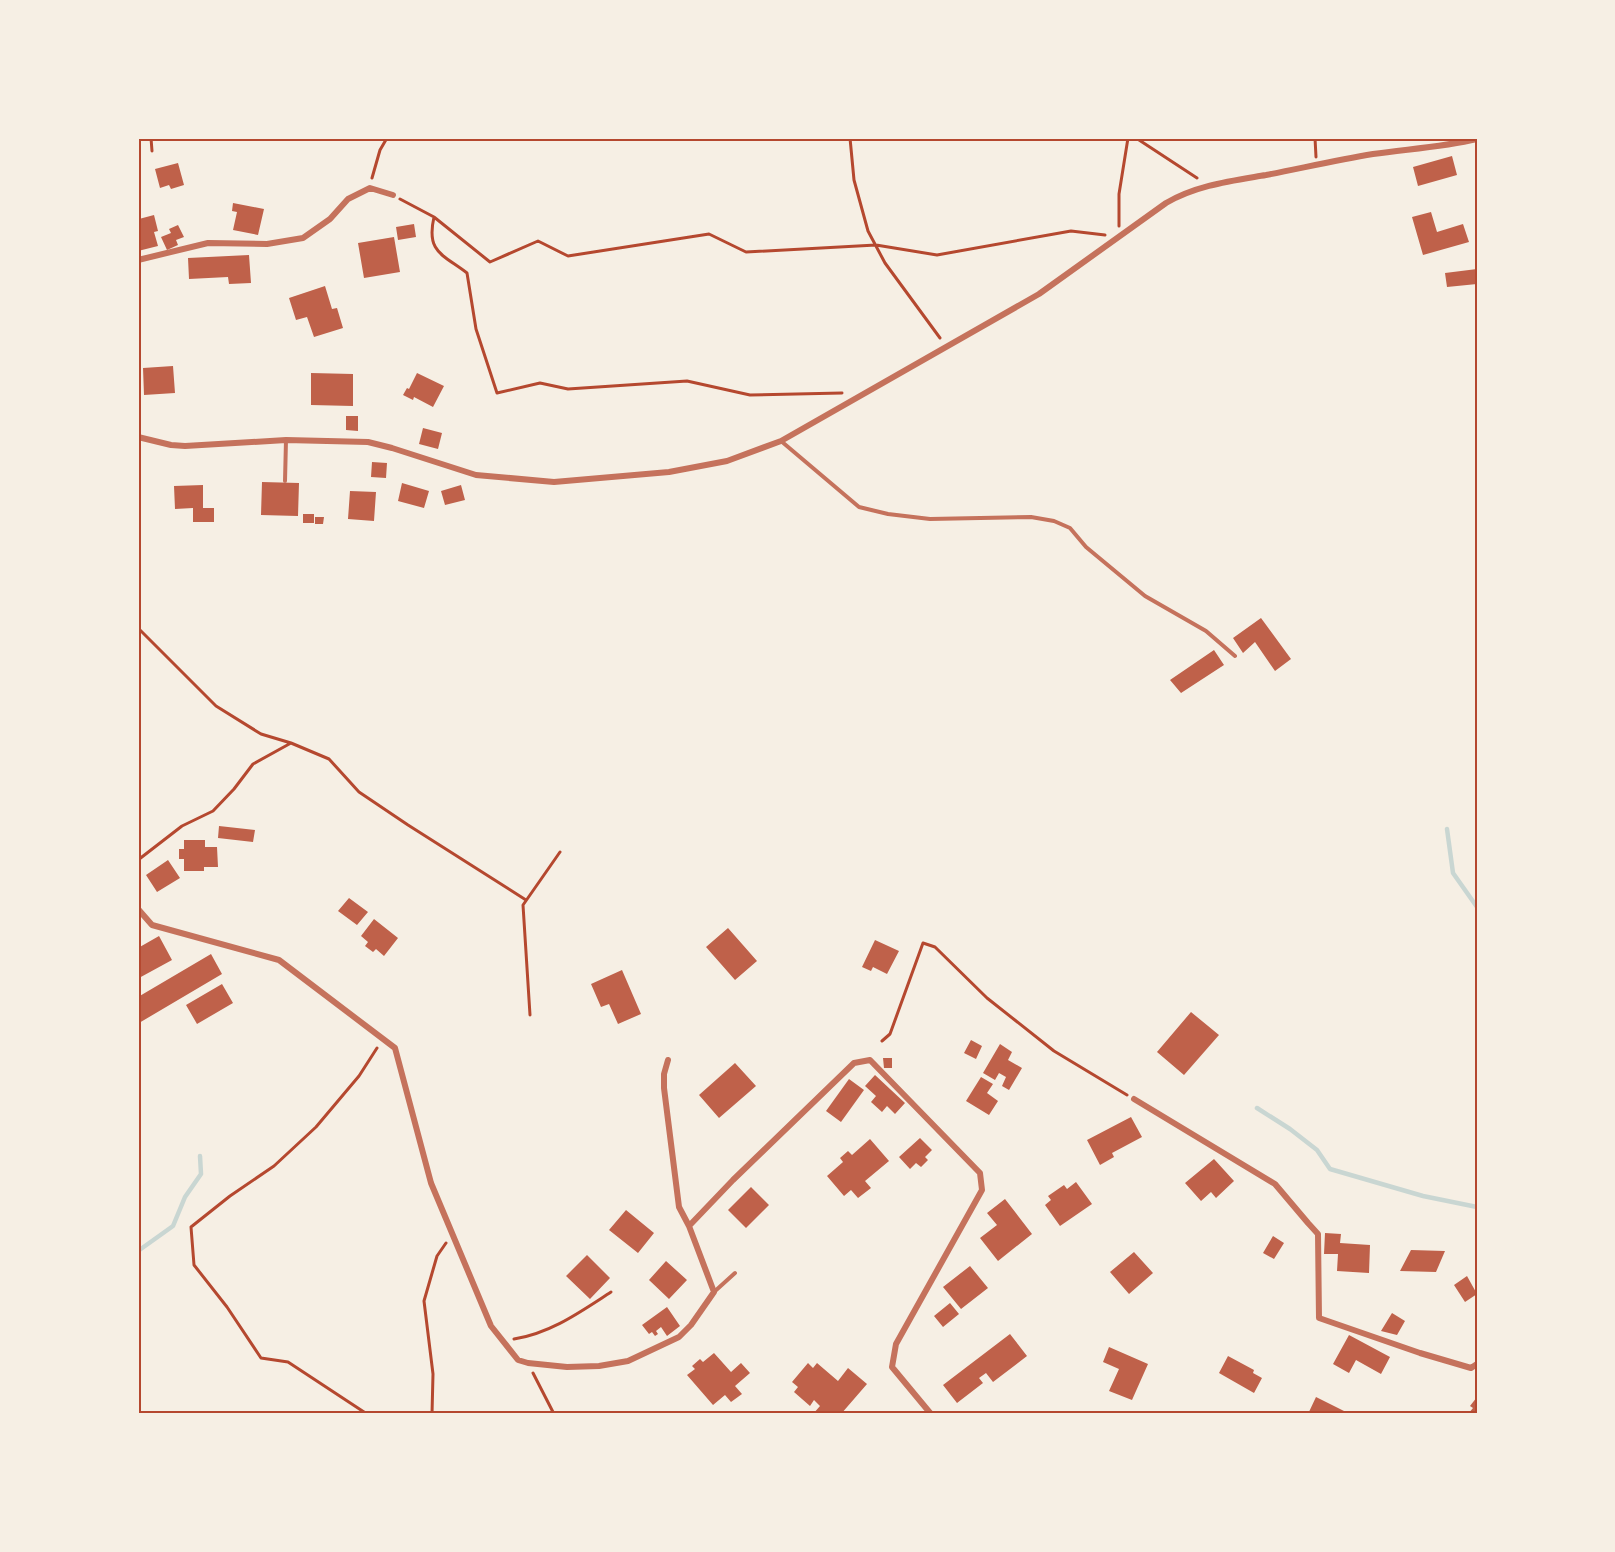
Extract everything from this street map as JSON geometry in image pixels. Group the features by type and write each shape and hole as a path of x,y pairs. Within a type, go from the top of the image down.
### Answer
{"street":[{"path":"138,437 185,446 286,440 368,442 476,474 554,482 669,472 728,461 781,441 1039,294 1119,236 1183,194 1209,185 1477,139"},
{"path":"138,260 208,243 267,244 303,238 330,219 348,199 370,188 393,195"},
{"path":"138,909 152,925 279,960 395,1048 431,1183 491,1326 518,1359 528,1363 567,1367 599,1366 628,1361 679,1337 691,1325 714,1292 689,1226 679,1207 664,1088 664,1074 668,1060"},
{"path":"689,1226 733,1180 854,1063 870,1060 980,1173 982,1190 896,1344 892,1367 931,1414"},
{"path":"1134,1099 1275,1184 1318,1234 1319,1318 1471,1368 1477,1364"}],"lane":[{"path":"285,481 286,440"},
{"path":"781,441 859,507 888,514 930,519 1031,517 1054,521 1070,528 1086,547 1145,596 1206,631 1235,656"},
{"path":"714,1292 735,1273"}],"path":[{"path":"151,138 152,151"},
{"path":"370,188 380,150 387,138"},
{"path":"850,138 854,180 868,231 885,263 946,347"},
{"path":"393,195 434,217 490,262 538,241 568,256 709,234 746,252 876,245 937,255 1071,231 1119,236 1119,194 1128,138"},
{"path":"1136,138 1209,185"},
{"path":"1315,138 1316,165"},
{"path":"434,217 430,233 434,249 467,273 476,329 497,393 540,383 568,389 687,381 750,395 851,393"},
{"path":"138,628 216,706 261,734 291,743 329,759 359,792 526,900"},
{"path":"138,860 182,826 213,811 253,764 291,743"},
{"path":"530,1016 523,905 560,852"},
{"path":"882,1041 890,1034 923,943 935,947 987,998 1054,1051 1134,1099"},
{"path":"367,1414 288,1362 261,1358 227,1307 194,1265 191,1227 230,1196 274,1166 316,1126 359,1076 382,1039"},
{"path":"432,1414 433,1374 424,1301 437,1256 453,1235"},
{"path":"503,1340 544,1332 611,1292"},
{"path":"528,1363 554,1414"}],"building":[{"path":"1452,156 1457,175 1418,186 1413,167"},
{"path":"178,163 184,185 171,189 169,185 160,188 155,169"},
{"path":"233,203 264,209 258,235 233,230 237,212 232,211"},
{"path":"1431,212 1437,232 1463,224 1469,242 1423,255 1412,217"},
{"path":"154,215 158,231 154,232 158,246 138,251 139,219"},
{"path":"414,224 416,237 398,240 396,227"},
{"path":"178,225 184,237 176,240 178,245 167,250 161,237 171,233 169,229"},
{"path":"394,237 400,272 364,278 358,243"},
{"path":"249,255 251,283 229,284 228,277 189,279 188,258"},
{"path":"1477,269 1477,284 1447,287 1445,273"},
{"path":"325,286 332,309 337,308 343,328 314,337 307,317 296,320 289,298"},
{"path":"173,366 175,393 144,395 143,368"},
{"path":"311,373 353,374 353,406 311,405"},
{"path":"417,373 444,386 433,407 414,397 413,400 403,395 407,388 409,389"},
{"path":"346,416 358,416 358,431 346,430"},
{"path":"423,428 442,433 438,449 419,444"},
{"path":"372,462 387,463 386,478 371,477"},
{"path":"262,482 299,483 298,516 261,515"},
{"path":"402,483 429,491 424,508 398,501"},
{"path":"203,485 203,508 214,508 214,522 193,522 193,508 175,509 174,486"},
{"path":"461,485 465,500 445,505 441,491"},
{"path":"350,491 376,492 374,521 348,519"},
{"path":"303,514 314,514 314,523 303,523"},
{"path":"315,517 324,517 323,524 315,524"},
{"path":"1261,618 1291,659 1275,671 1255,642 1243,653 1233,638"},
{"path":"1214,650 1224,665 1181,693 1170,680"},
{"path":"219,826 255,830 253,842 218,838"},
{"path":"184,840 205,840 205,847 217,847 218,867 204,867 204,871 184,871 184,859 179,859 179,849 184,849"},
{"path":"168,860 180,878 157,892 146,875"},
{"path":"349,898 368,912 357,925 338,911"},
{"path":"374,919 398,938 384,956 376,949 373,952 365,946 368,942 361,936"},
{"path":"728,928 757,961 735,980 706,947"},
{"path":"159,936 172,960 139,978 138,948"},
{"path":"875,940 899,951 887,974 873,967 871,971 862,967"},
{"path":"211,954 222,974 139,1023 138,997"},
{"path":"622,970 641,1014 618,1024 609,1004 601,1007 591,984"},
{"path":"222,984 233,1003 197,1024 186,1005"},
{"path":"1191,1012 1219,1035 1184,1075 1157,1052"},
{"path":"971,1040 982,1046 976,1059 964,1053"},
{"path":"1000,1044 1012,1052 1008,1060 1022,1068 1009,1090 1002,1086 1006,1077 999,1073 995,1080 983,1073"},
{"path":"883,1058 892,1058 892,1068 884,1068"},
{"path":"735,1063 756,1086 719,1118 699,1095"},
{"path":"875,1075 905,1103 895,1114 887,1106 882,1112 871,1102 876,1096 865,1086"},
{"path":"981,1077 993,1084 987,1093 998,1101 989,1115 966,1101"},
{"path":"849,1079 864,1090 841,1122 826,1111"},
{"path":"1131,1117 1142,1137 1112,1153 1114,1157 1100,1165 1087,1140"},
{"path":"920,1138 932,1150 925,1157 928,1160 921,1167 916,1163 910,1169 899,1157"},
{"path":"870,1139 889,1161 865,1181 871,1188 858,1198 851,1190 844,1196 827,1176 843,1162 840,1158 848,1151 852,1155"},
{"path":"1214,1159 1234,1181 1216,1198 1211,1192 1201,1201 1185,1183"},
{"path":"1076,1182 1092,1204 1060,1226 1045,1205 1051,1200 1048,1196 1064,1185 1067,1189"},
{"path":"751,1187 769,1205 746,1228 728,1210"},
{"path":"1005,1199 1032,1234 998,1261 980,1238 997,1225 987,1213"},
{"path":"626,1210 654,1233 638,1253 609,1230"},
{"path":"1325,1233 1341,1234 1340,1243 1370,1245 1369,1273 1337,1271 1338,1254 1324,1254"},
{"path":"1273,1236 1284,1243 1274,1259 1263,1253"},
{"path":"1411,1250 1445,1251 1436,1272 1400,1271"},
{"path":"1134,1252 1153,1273 1129,1294 1110,1272"},
{"path":"587,1255 610,1278 590,1299 566,1276"},
{"path":"666,1261 687,1280 669,1299 649,1280"},
{"path":"970,1266 988,1288 961,1309 943,1287"},
{"path":"1467,1276 1477,1294 1465,1302 1454,1285"},
{"path":"950,1303 959,1314 943,1327 934,1316"},
{"path":"667,1307 680,1326 667,1336 661,1327 656,1331 658,1334 655,1336 652,1332 649,1334 642,1325"},
{"path":"1392,1313 1405,1321 1397,1335 1381,1331"},
{"path":"1010,1334 1027,1356 993,1382 986,1373 979,1378 983,1383 957,1403 943,1385"},
{"path":"1349,1335 1390,1357 1381,1374 1356,1360 1349,1373 1333,1364"},
{"path":"1109,1347 1148,1364 1132,1400 1109,1391 1119,1369 1103,1362"},
{"path":"714,1353 731,1372 741,1363 750,1373 735,1386 742,1394 731,1402 725,1395 713,1405 687,1375 695,1369 692,1366 700,1359 703,1362"},
{"path":"1228,1356 1254,1370 1253,1373 1262,1378 1254,1393 1219,1373"},
{"path":"808,1363 813,1368 817,1363 838,1381 848,1368 867,1384 841,1414 813,1414 820,1406 814,1400 810,1406 794,1392 798,1387 792,1382"},
{"path":"1316,1397 1350,1414 1308,1414"},
{"path":"1477,1397 1477,1414 1468,1414 1473,1408 1470,1406"}],"waterway":[{"path":"1447,829 1453,873 1477,907"},
{"path":"1257,1108 1317,1150 1330,1169 1423,1196 1477,1207"},
{"path":"138,1251 173,1226 185,1197 201,1174 200,1156"}]}
